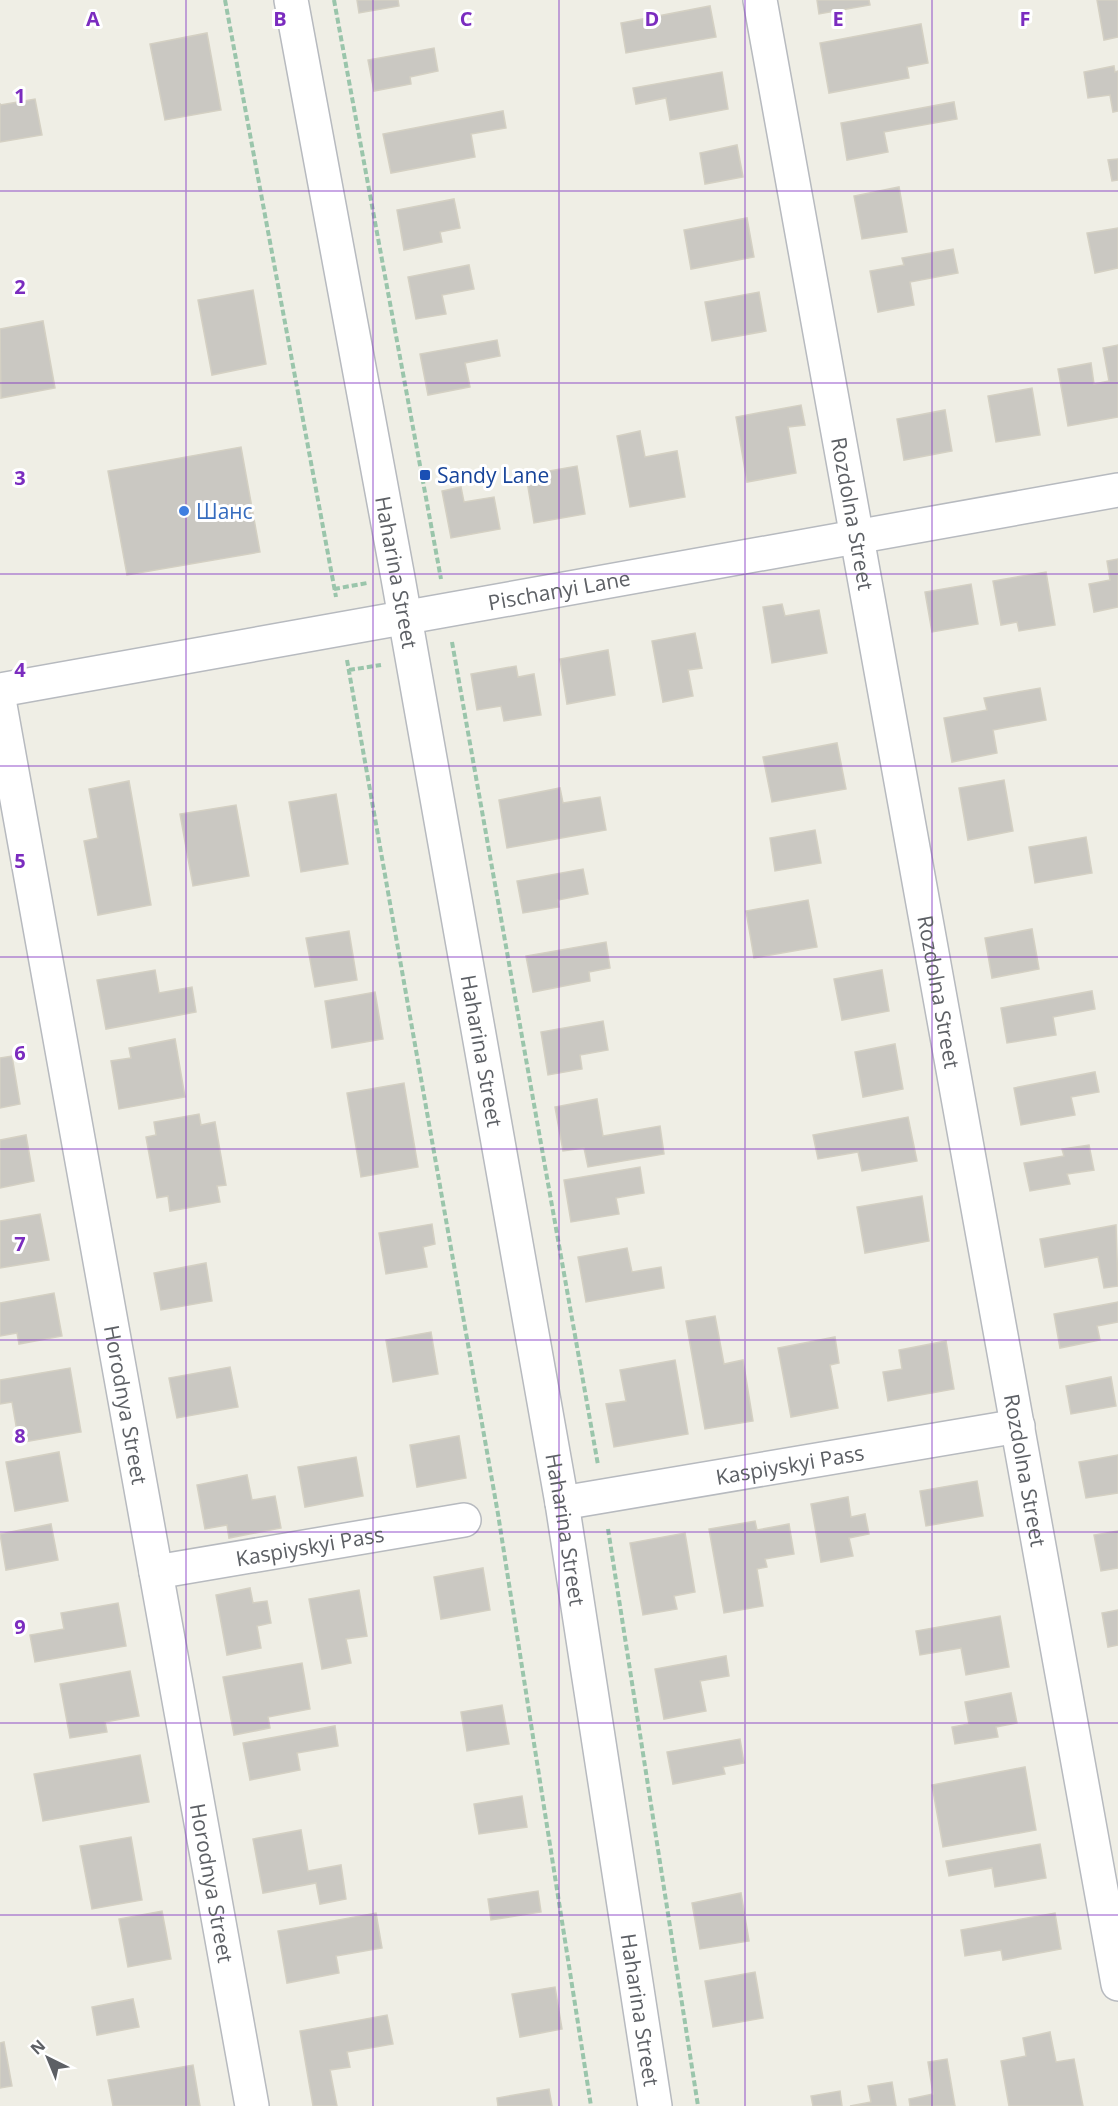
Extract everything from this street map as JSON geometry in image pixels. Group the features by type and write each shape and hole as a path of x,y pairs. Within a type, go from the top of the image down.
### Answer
{"street":[{"name":"Haharina Street","path":"291,0 405,618 562,1503 655,2106"},
{"name":"Rozdolna Street","path":"760,0 1118,1984"},
{"name":"Pischanyi Lane","path":"0,690 1118,490"},
{"name":"Horodnya Street","path":"0,705 252,2106"},
{"name":"Kaspiyskyi Pass","path":"562,1503 1018,1426"},
{"name":"Kaspiyskyi Pass","path":"156,1572 464,1520"}],"path":[{"path":"225,0 342,630 498,1514 591,2106"},
{"path":"334,0 447,610 603,1496 698,2106"}],"building":[{"path":"357,0 398,0 399,6 359,13"},
{"path":"817,0 869,0 870,5 819,14"},
{"path":"1097,0 1118,0 1118,37 1104,40"},
{"path":"710,6 716,37 626,53 621,23"},
{"path":"921,24 928,63 907,67 909,78 829,93 820,43"},
{"path":"207,33 221,110 165,120 150,44"},
{"path":"434,48 438,71 410,77 411,84 374,91 368,60"},
{"path":"1114,66 1115,72 1118,71 1118,111 1113,112 1110,95 1088,98 1084,72"},
{"path":"722,72 728,109 670,120 666,98 636,104 633,88"},
{"path":"35,99 42,135 0,142 0,105"},
{"path":"954,102 957,119 884,132 888,152 847,160 841,123"},
{"path":"503,111 506,128 471,134 475,157 391,173 383,134"},
{"path":"737,145 743,177 705,184 700,153"},
{"path":"1118,159 1118,180 1112,181 1108,160"},
{"path":"899,187 907,232 862,239 854,196"},
{"path":"454,199 460,228 440,232 442,242 404,250 397,210"},
{"path":"747,218 754,257 691,269 684,230"},
{"path":"1118,228 1118,268 1095,273 1087,233"},
{"path":"953,249 958,273 910,282 914,305 878,312 870,271 904,265 902,258"},
{"path":"469,265 474,289 442,295 446,314 416,319 408,277"},
{"path":"253,290 266,364 212,375 198,300"},
{"path":"759,292 766,331 712,341 705,302"},
{"path":"43,321 55,388 1,398 0,329"},
{"path":"497,340 500,356 465,363 470,387 428,395 420,354"},
{"path":"1118,345 1118,417 1068,426 1058,369 1091,363 1094,384 1109,381 1103,348"},
{"path":"1032,388 1040,435 996,442 988,396"},
{"path":"801,405 805,425 788,427 796,473 747,482 736,417"},
{"path":"945,410 952,451 904,460 897,419"},
{"path":"640,431 645,457 677,451 685,497 630,507 617,436"},
{"path":"241,447 260,552 127,575 108,471"},
{"path":"577,466 585,514 534,523 526,475"},
{"path":"461,487 464,502 494,497 500,529 451,538 442,491"},
{"path":"1118,559 1118,607 1094,612 1089,584 1110,580 1107,561"},
{"path":"1046,572 1055,625 1019,631 1017,622 1001,625 993,581"},
{"path":"971,584 978,624 932,632 925,592"},
{"path":"782,604 785,616 819,610 827,653 772,663 763,607"},
{"path":"695,633 702,668 688,670 693,696 663,702 652,641"},
{"path":"608,650 615,695 567,704 560,659"},
{"path":"516,666 518,677 534,674 541,715 504,721 501,706 477,710 471,674"},
{"path":"1040,688 1046,720 993,730 997,753 952,762 944,718 987,710 984,698"},
{"path":"837,743 846,789 772,802 763,757"},
{"path":"1004,780 1013,831 968,840 959,788"},
{"path":"129,781 151,905 98,915 84,841 98,838 89,789"},
{"path":"560,788 563,803 600,797 606,830 507,848 499,800"},
{"path":"336,794 348,864 301,872 289,802"},
{"path":"236,805 249,876 193,886 180,814"},
{"path":"815,830 821,863 775,871 770,838"},
{"path":"1086,837 1092,873 1035,883 1029,847"},
{"path":"583,869 588,894 558,900 559,907 523,913 517,881"},
{"path":"808,900 817,947 754,958 746,911"},
{"path":"1032,929 1039,969 992,978 985,938"},
{"path":"349,931 357,980 315,987 306,938"},
{"path":"606,942 610,968 589,972 590,981 533,992 526,956"},
{"path":"155,970 159,993 192,987 196,1012 106,1029 97,980"},
{"path":"882,970 889,1011 842,1020 834,979"},
{"path":"1092,991 1095,1009 1053,1017 1056,1035 1007,1043 1001,1008"},
{"path":"375,992 383,1039 332,1048 325,1001"},
{"path":"603,1021 608,1050 580,1055 582,1069 548,1075 541,1032"},
{"path":"175,1039 185,1097 119,1109 111,1061 131,1058 129,1048"},
{"path":"895,1044 903,1089 863,1097 855,1052"},
{"path":"12,1056 20,1104 0,1108 0,1058"},
{"path":"1095,1072 1099,1092 1071,1097 1075,1115 1021,1125 1014,1088"},
{"path":"404,1083 418,1167 361,1177 347,1093"},
{"path":"597,1099 603,1136 660,1126 664,1154 588,1167 584,1148 563,1151 555,1107"},
{"path":"199,1114 201,1125 215,1122 226,1185 217,1186 220,1202 170,1211 168,1196 157,1198 146,1137 156,1135 154,1122"},
{"path":"908,1117 917,1161 862,1171 858,1152 818,1159 813,1135"},
{"path":"26,1135 34,1181 0,1188 0,1140"},
{"path":"1089,1145 1094,1170 1067,1174 1070,1184 1030,1191 1024,1163 1064,1156 1062,1149"},
{"path":"640,1167 644,1193 616,1198 619,1214 571,1222 564,1180"},
{"path":"922,1196 929,1241 865,1253 857,1207"},
{"path":"40,1214 49,1260 0,1268 0,1221"},
{"path":"432,1224 435,1244 423,1247 427,1267 386,1274 379,1233"},
{"path":"1116,1225 1118,1286 1104,1288 1098,1257 1045,1267 1040,1239"},
{"path":"627,1248 632,1272 661,1267 664,1288 586,1302 578,1257"},
{"path":"206,1263 212,1301 161,1310 154,1273"},
{"path":"54,1293 62,1336 19,1344 17,1333 0,1336 0,1303"},
{"path":"1118,1302 1118,1322 1097,1326 1100,1340 1060,1348 1054,1314"},
{"path":"715,1316 724,1364 743,1360 753,1421 705,1429 686,1321"},
{"path":"431,1332 438,1374 393,1382 386,1340"},
{"path":"835,1337 839,1363 830,1365 838,1408 791,1417 778,1348"},
{"path":"946,1341 954,1389 888,1401 883,1372 902,1369 899,1350"},
{"path":"675,1360 688,1434 614,1447 606,1404 626,1401 620,1370"},
{"path":"230,1367 238,1407 177,1418 169,1378"},
{"path":"70,1368 81,1432 19,1443 12,1402 0,1404 0,1380"},
{"path":"1111,1377 1116,1406 1071,1414 1066,1386"},
{"path":"459,1436 466,1478 417,1487 410,1445"},
{"path":"59,1452 68,1501 15,1511 6,1462"},
{"path":"1118,1455 1118,1493 1086,1498 1079,1462"},
{"path":"356,1457 363,1496 305,1507 298,1467"},
{"path":"247,1475 252,1500 275,1496 281,1528 229,1538 227,1525 205,1529 197,1485"},
{"path":"977,1481 983,1516 926,1526 920,1491"},
{"path":"848,1497 851,1517 865,1514 869,1534 849,1538 853,1556 821,1562 811,1504"},
{"path":"755,1521 757,1530 789,1524 794,1554 765,1559 767,1567 757,1569 763,1606 724,1613 709,1529"},
{"path":"51,1524 58,1560 6,1570 0,1534"},
{"path":"1118,1531 1118,1568 1101,1571 1094,1535"},
{"path":"685,1533 695,1592 674,1596 677,1609 643,1615 630,1543"},
{"path":"483,1568 490,1610 441,1619 434,1577"},
{"path":"250,1588 253,1603 267,1601 271,1623 257,1626 261,1648 227,1655 216,1595"},
{"path":"359,1590 367,1636 346,1639 351,1663 322,1669 309,1599"},
{"path":"118,1603 126,1646 35,1662 30,1635 64,1629 61,1613"},
{"path":"1118,1610 1118,1645 1108,1647 1102,1613"},
{"path":"1000,1616 1009,1667 966,1675 961,1648 920,1655 916,1631"},
{"path":"726,1656 729,1676 700,1681 706,1711 664,1719 655,1669"},
{"path":"302,1663 310,1709 268,1717 270,1728 234,1735 223,1677"},
{"path":"130,1671 139,1716 105,1722 107,1732 70,1738 60,1684"},
{"path":"1011,1693 1017,1723 996,1727 998,1737 955,1744 952,1727 969,1724 965,1702"},
{"path":"502,1705 509,1744 467,1751 461,1712"},
{"path":"335,1726 338,1746 297,1753 300,1770 250,1780 243,1743"},
{"path":"740,1739 744,1763 723,1767 725,1774 673,1784 667,1752"},
{"path":"140,1755 149,1802 43,1821 34,1774"},
{"path":"1025,1767 1036,1830 943,1847 932,1785"},
{"path":"522,1796 527,1827 479,1834 474,1804"},
{"path":"301,1830 308,1871 341,1865 346,1899 320,1904 316,1883 263,1893 253,1839"},
{"path":"131,1837 142,1900 92,1909 80,1846"},
{"path":"1040,1844 1046,1878 995,1887 992,1868 949,1876 946,1861"},
{"path":"538,1891 541,1912 491,1920 488,1899"},
{"path":"741,1893 749,1941 700,1949 692,1903"},
{"path":"162,1911 171,1959 128,1967 119,1919"},
{"path":"376,1913 382,1948 336,1956 339,1973 287,1983 278,1931"},
{"path":"1055,1913 1061,1949 1003,1960 1001,1950 965,1956 961,1930"},
{"path":"755,1972 763,2018 713,2027 705,1981"},
{"path":"555,1987 562,2029 520,2037 512,1994"},
{"path":"133,1999 139,2027 97,2035 92,2007"},
{"path":"387,2015 393,2044 347,2052 350,2067 330,2070 337,2106 313,2106 300,2031"},
{"path":"1050,2032 1056,2062 1074,2059 1083,2106 1009,2106 1001,2061 1026,2056 1023,2038"},
{"path":"4,2042 12,2086 0,2088 0,2043"},
{"path":"947,2059 955,2106 910,2106 909,2099 933,2094 928,2062"},
{"path":"193,2065 200,2106 113,2106 108,2080"},
{"path":"892,2082 896,2106 850,2106 871,2102 868,2086"},
{"path":"549,2089 552,2106 498,2106 497,2098"},
{"path":"840,2091 842,2106 813,2106 811,2096"}],"place":[{"name":"Sandy Lane","path":"425,475"},
{"name":"Шанс","path":"184,511"}]}
